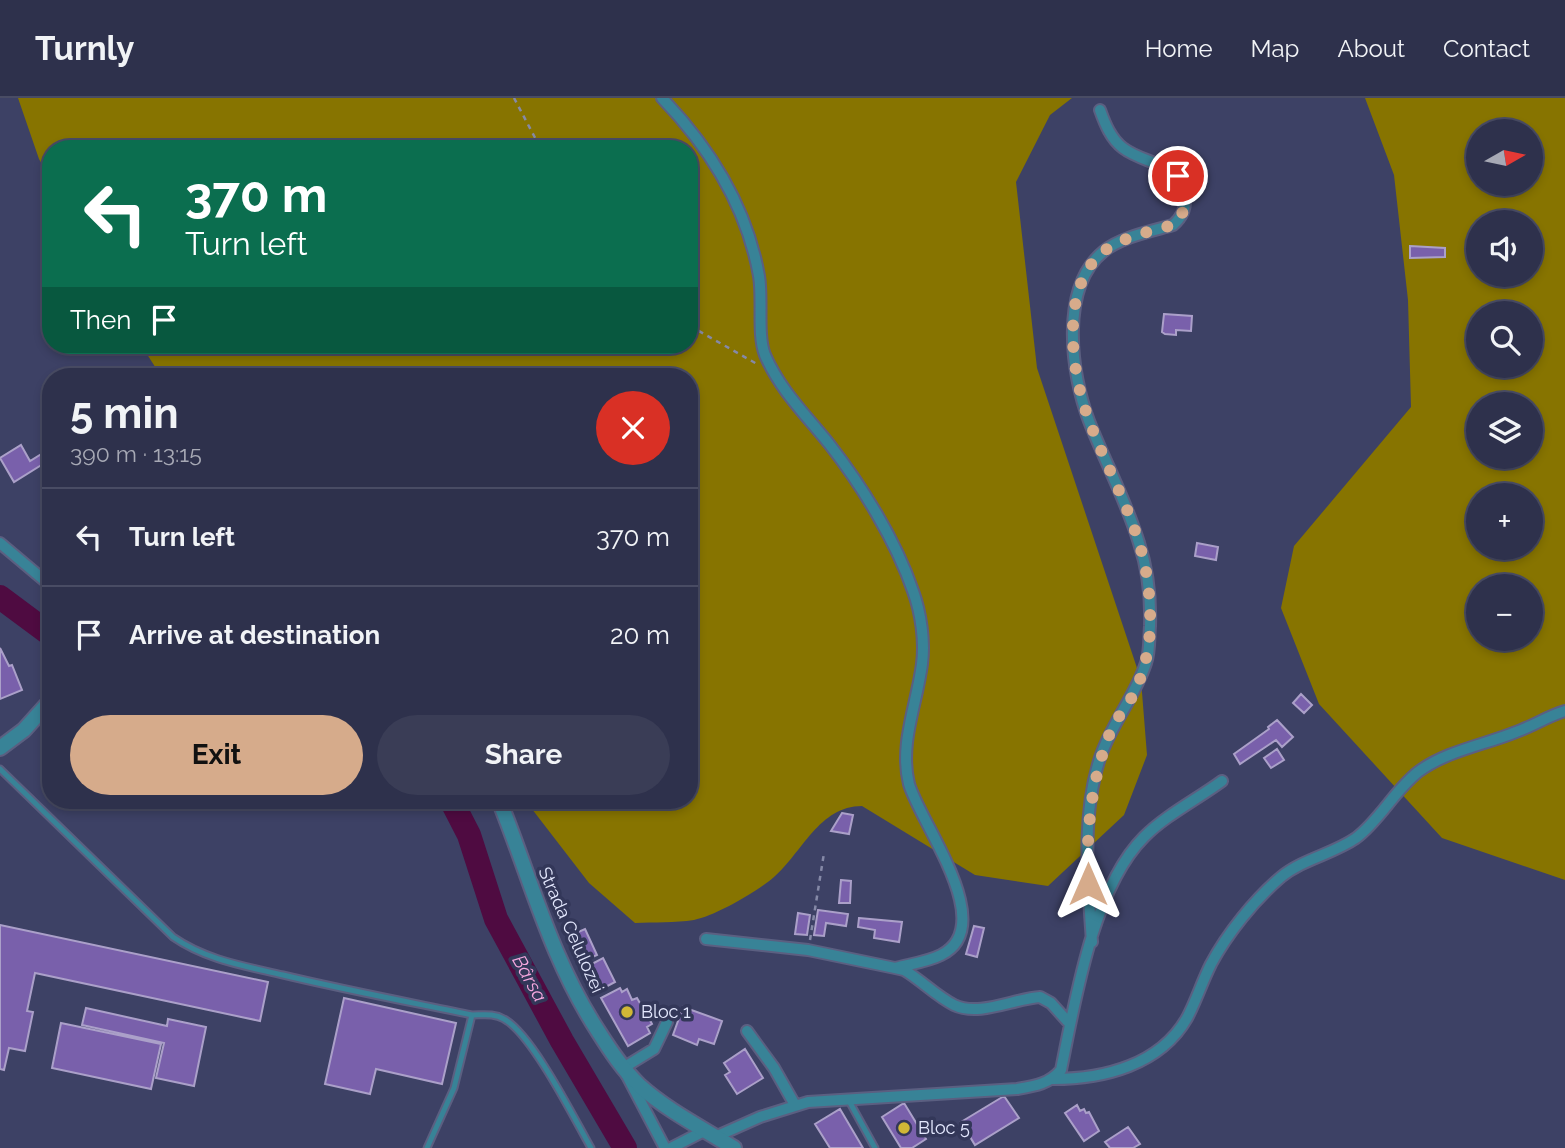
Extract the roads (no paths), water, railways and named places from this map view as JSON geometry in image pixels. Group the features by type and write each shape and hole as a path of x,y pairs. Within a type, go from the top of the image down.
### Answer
{"street":[{"path":"662,98 703,144 732,193 746,227 759,277 762,348 774,374 863,490 913,591 921,624 922,661 907,741 906,769 920,814 952,870 960,897 962,920 953,946 942,955 895,968"},
{"path":"1092,942 1087,867 1092,796 1100,760 1112,729 1133,694 1147,661 1151,606 1140,545 1089,420 1077,379 1074,313 1079,289 1091,264 1106,249 1173,225 1181,218 1185,205 1184,189 1178,176 1166,167 1147,161 1122,147 1108,130 1100,110"},
{"path":"0,543 42,578"},
{"path":"0,748 24,730 42,710"},
{"path":"671,1148 795,1105 848,1098 1017,1089 1039,1086 1054,1079 1074,1079 1128,1068 1153,1054 1174,1035 1186,1019 1226,939 1281,877 1305,861 1353,840 1368,828 1410,780 1438,760 1520,731 1565,711"},
{"path":"1054,1079 1061,1070 1069,1023 1092,942 1117,872 1145,835 1222,781"},
{"name":"Strada Celulozei","path":"502,809 539,912 563,969 587,1013 623,1068 665,1148"},
{"path":"706,939 808,950 904,970 953,1004 963,1007 986,1007 1040,997 1051,1003 1069,1023"},
{"path":"623,1068 654,1049 667,1022"},
{"path":"747,1031 774,1068 795,1105"},
{"name":"Strada Celulozei","path":"623,1068 656,1099 734,1148"}],"lane":[{"path":"0,769 173,937 190,949 215,959 252,968 472,1015 491,1015 505,1019 520,1033 591,1148"},
{"path":"427,1148 454,1088 472,1015"},
{"path":"848,1098 875,1148"}],"waterway":[{"name":"Bârsa","path":"0,597 42,628"},
{"name":"Bârsa","path":"456,809 469,835 496,919 562,1041 625,1148"}],"place":[{"name":"Bloc 1","path":"627,1012"},
{"name":"Bloc 5","path":"904,1128"}]}
